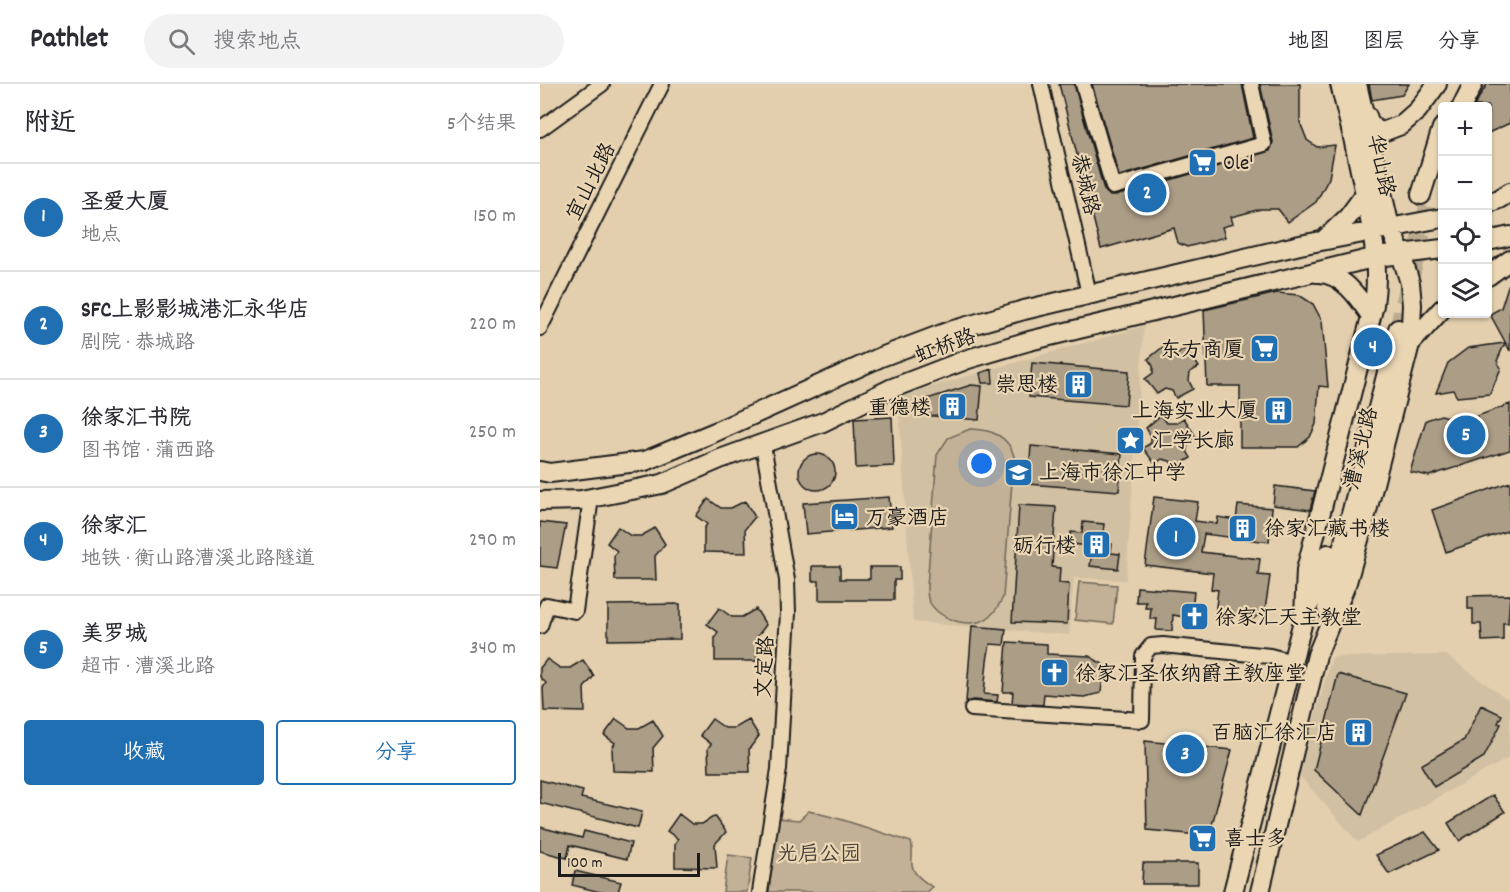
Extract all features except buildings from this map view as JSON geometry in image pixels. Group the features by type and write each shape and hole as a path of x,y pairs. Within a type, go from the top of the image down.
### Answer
{"main road":[{"name":"华山路","path":"1340,84 1365,194 1382,228 1401,254"},
{"name":"华山路","path":"1357,84 1382,228 1377,257"},
{"path":"1357,84 1370,124 1380,133 1401,125 1418,110 1437,84"},
{"path":"1452,102 1461,84"},
{"path":"1464,102 1473,84"},
{"path":"1438,148 1426,196 1438,171"},
{"path":"1492,202 1510,192"},
{"path":"1325,240 1348,217 1365,194"},
{"name":"虹桥路","path":"540,471 550,473 645,461 881,357 950,332 1024,310 1325,240 1438,219"},
{"path":"1492,240 1510,236"},
{"name":"虹桥路","path":"540,501 591,498 662,484 720,459 824,422 890,389 968,359 1029,341 1377,257 1438,250"},
{"name":"漕溪北路","path":"1260,892 1317,655 1347,582 1357,549 1410,344 1412,305 1410,283 1401,254"},
{"name":"漕溪北路","path":"1233,892 1304,618 1306,570 1371,316 1377,285 1377,257"},
{"path":"1492,273 1510,260"},
{"path":"1310,274 1325,273 1355,292 1371,316"},
{"path":"1410,344 1438,314"},
{"path":"1304,618 1323,572 1393,328 1317,655"}],"street":[{"path":"540,129 602,84"},
{"name":"宜山北路","path":"540,328 662,84"},
{"name":"恭城路","path":"1041,84 1089,294"},
{"path":"1083,84 1113,187 1264,144 1251,84"},
{"name":"文定路","path":"760,892 779,769 788,613 787,580 763,445"},
{"path":"540,626 547,605 576,610 591,498"},
{"path":"972,709 1142,720 1143,656 1150,646 1163,645 1270,656 1293,662"}],"shaded area":[{"name":"上海市徐汇中学","path":"1144,326 1126,580 1074,578 1069,635 913,622 898,396"},
{"path":"1446,655 1510,701 1510,757 1358,842 1298,774 1332,657"}],"green space":[{"path":"970,429 984,430 1003,438 1014,456 1003,597 990,616 982,621 964,623 938,612 929,601 927,589 937,455 948,438"},
{"path":"1079,582 1117,585 1113,624 1075,620"},
{"name":"光启公园","path":"809,811 911,842 913,868 920,878 932,887 926,892 769,892 777,818 799,820"},
{"path":"728,855 752,858 747,892 723,892"}],"tunnel":[{"path":"1398,329 1430,198"}],"place":[{"name":"Ole'","path":"1202,162"},
{"name":"SFC上影影城港汇永华店","path":"1147,193"},
{"name":"徐家汇","path":"1373,347"},
{"name":"东方商厦","path":"1265,349"},
{"name":"崇思楼","path":"1079,384"},
{"name":"重德楼","path":"952,407"},
{"name":"上海实业大厦","path":"1279,410"},
{"name":"美罗城","path":"1466,435"},
{"name":"汇学长廊","path":"1130,440"},
{"name":"上海市徐汇中学","path":"1018,472"},
{"name":"万豪酒店","path":"844,517"},
{"name":"徐家汇藏书楼","path":"1243,528"},
{"name":"圣爱大厦","path":"1176,537"},
{"name":"砺行楼","path":"1097,545"},
{"name":"徐家汇天主教堂","path":"1194,617"},
{"name":"徐家汇圣依纳爵主教座堂","path":"1054,673"},
{"name":"百脑汇徐汇店","path":"1358,732"},
{"name":"徐家汇书院","path":"1185,754"},
{"name":"喜士多","path":"1203,838"}]}
